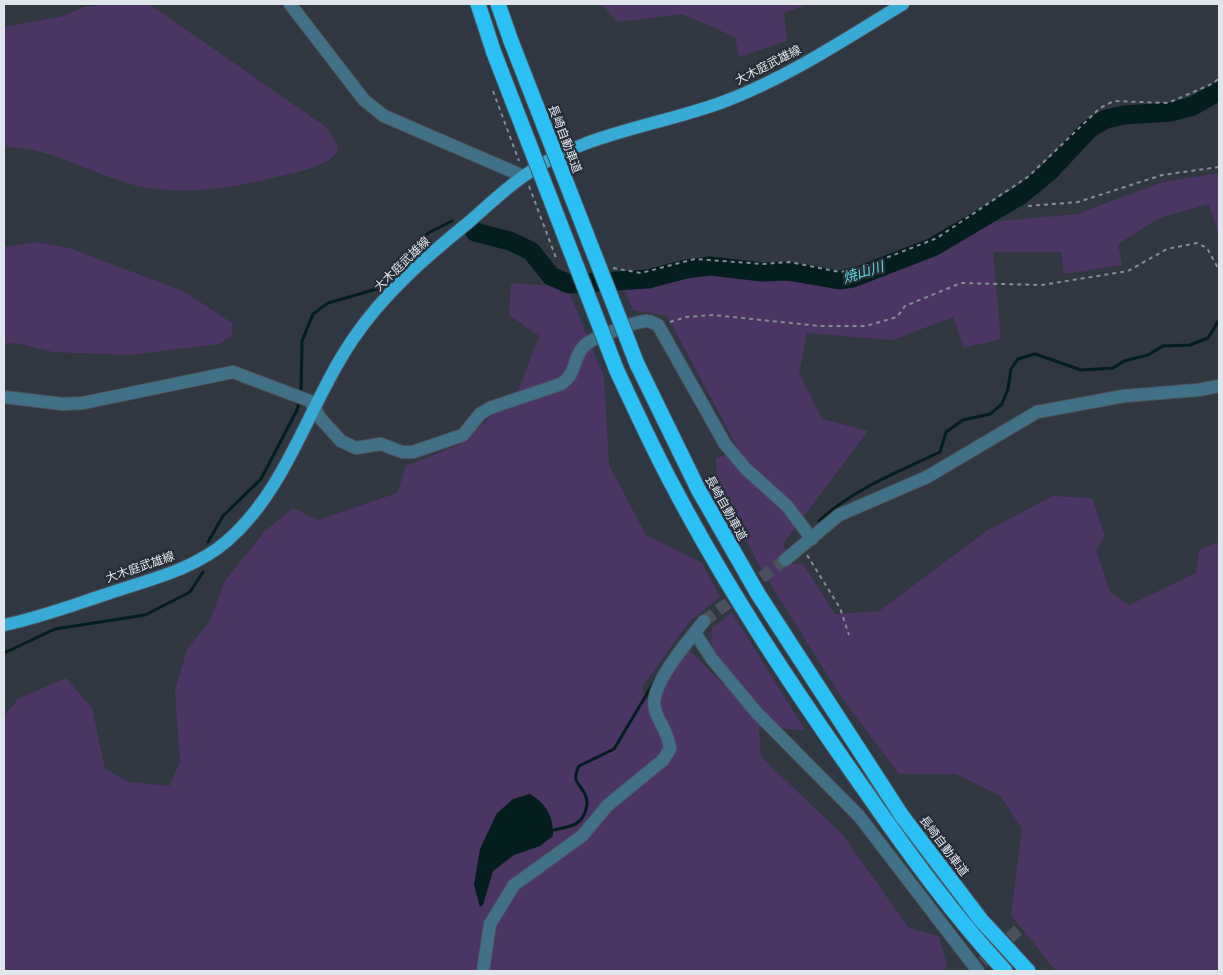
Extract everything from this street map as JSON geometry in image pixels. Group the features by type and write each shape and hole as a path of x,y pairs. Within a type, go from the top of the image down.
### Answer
{"highway":[{"path":"478,4 494,53 617,371 673,487 737,598 809,712 893,830 986,951 1005,971"},
{"name":"長崎自動車道","path":"498,4 637,364 698,489 758,594 902,816 982,920 1028,971"}],"main road":[{"name":"大木庭武雄線","path":"4,626 40,616 164,574 197,561 224,544 251,519 287,463 351,341 392,291 428,256 522,176 564,152 601,137 697,110 766,83 903,4"}],"street":[{"path":"290,4 364,100 384,116 522,176"},
{"path":"4,397 63,404 83,403 233,372 310,402 321,419 341,441 356,448 381,444 402,452 413,452 463,435 480,414 490,408 561,384 570,378 579,353 586,344 636,323 648,321 658,325 725,444 745,468 787,506 807,543"},
{"path":"786,560 839,515 927,477 1037,412 1124,396 1198,390 1219,386"},
{"path":"483,971 490,924 514,885 582,836 608,805 663,760 670,749 668,734 654,708 656,690 704,621"},
{"path":"695,633 712,659 757,713 859,816 978,967"}],"path":[{"path":"641,273 695,259 763,264 789,262 840,272 855,270 937,238 1029,176 1100,108 1114,101 1168,103 1219,78"},
{"path":"1028,206 1078,202 1162,176 1219,167"},
{"path":"658,325 686,317 713,315 820,326 866,326 897,317 905,306 961,283 1042,285 1128,271 1167,249 1197,243 1208,248 1219,270"},
{"path":"807,543 840,608 850,635"}],"shaded area":[{"path":"106,4 149,4 326,127 336,142 338,151 333,157 319,165 304,170 244,184 189,191 152,189 134,185 38,151 4,147 4,27 63,16 84,7"},
{"path":"601,4 808,4 784,13 787,41 739,57 735,37 682,14 618,22"},
{"path":"1219,173 1219,237 1209,204 1159,218 1118,244 1122,265 1064,274 1061,252 993,252 1001,339 964,348 953,317 893,340 807,333 799,373 822,419 868,431 783,544 791,564 803,564 835,614 879,611 988,530 1053,496 1092,498 1105,536 1096,550 1110,592 1129,605 1196,573 1199,550 1219,542 1219,971 1056,971 1011,915 1022,828 999,795 956,774 899,774 842,698 760,567 717,483 716,458 739,450 667,316 633,310 624,288 694,272 841,286 950,246 991,222 1077,214 1163,182"},
{"path":"37,242 72,249 185,292 232,323 232,335 219,344 129,355 53,352 20,344 4,343 4,247"},
{"path":"511,283 567,287 604,377 609,465 646,535 702,563 720,597 689,622 642,687 660,731 675,738 658,707 660,692 687,648 734,695 743,691 711,645 712,628 732,613 805,730 759,727 761,757 842,834 909,928 939,936 947,966 942,971 4,971 4,716 18,699 66,678 92,708 105,769 129,782 169,786 180,762 175,691 187,649 210,621 224,582 265,531 293,508 318,520 397,493 406,466 461,444 518,391 539,336 509,315","holes":["497,813 540,846 514,855 474,885 480,849"]},
{"path":"530,794 545,806 552,823 553,836 540,846 514,855 493,871 483,905 480,907 474,885 480,849 497,813 513,799"}],"waterway":[{"name":"焼山川","path":"475,232 510,241 531,251 551,276 569,284 648,279 686,269 710,266 762,272 788,271 839,280 853,278 933,247 1021,195 1049,172 1089,129 1106,119 1124,115 1171,112 1193,106 1219,91"},
{"path":"301,394 302,341 313,314 328,303 380,288 428,233 452,221"},
{"path":"819,521 861,490 940,452 946,432 963,420 990,414 1002,404 1008,389 1011,369 1018,359 1035,354 1081,370 1113,368 1124,361 1148,355 1163,346 1190,345 1208,338 1219,320"},
{"path":"208,542 223,516 261,479 297,410 300,400"},
{"path":"4,653 55,629 145,615 190,592 203,572"},
{"path":"554,830 573,825 583,817 587,801 584,792 576,780 579,766 614,749 657,677"}],"tunnel":[{"path":"704,621 785,560"},
{"path":"983,962 1018,930"}]}
